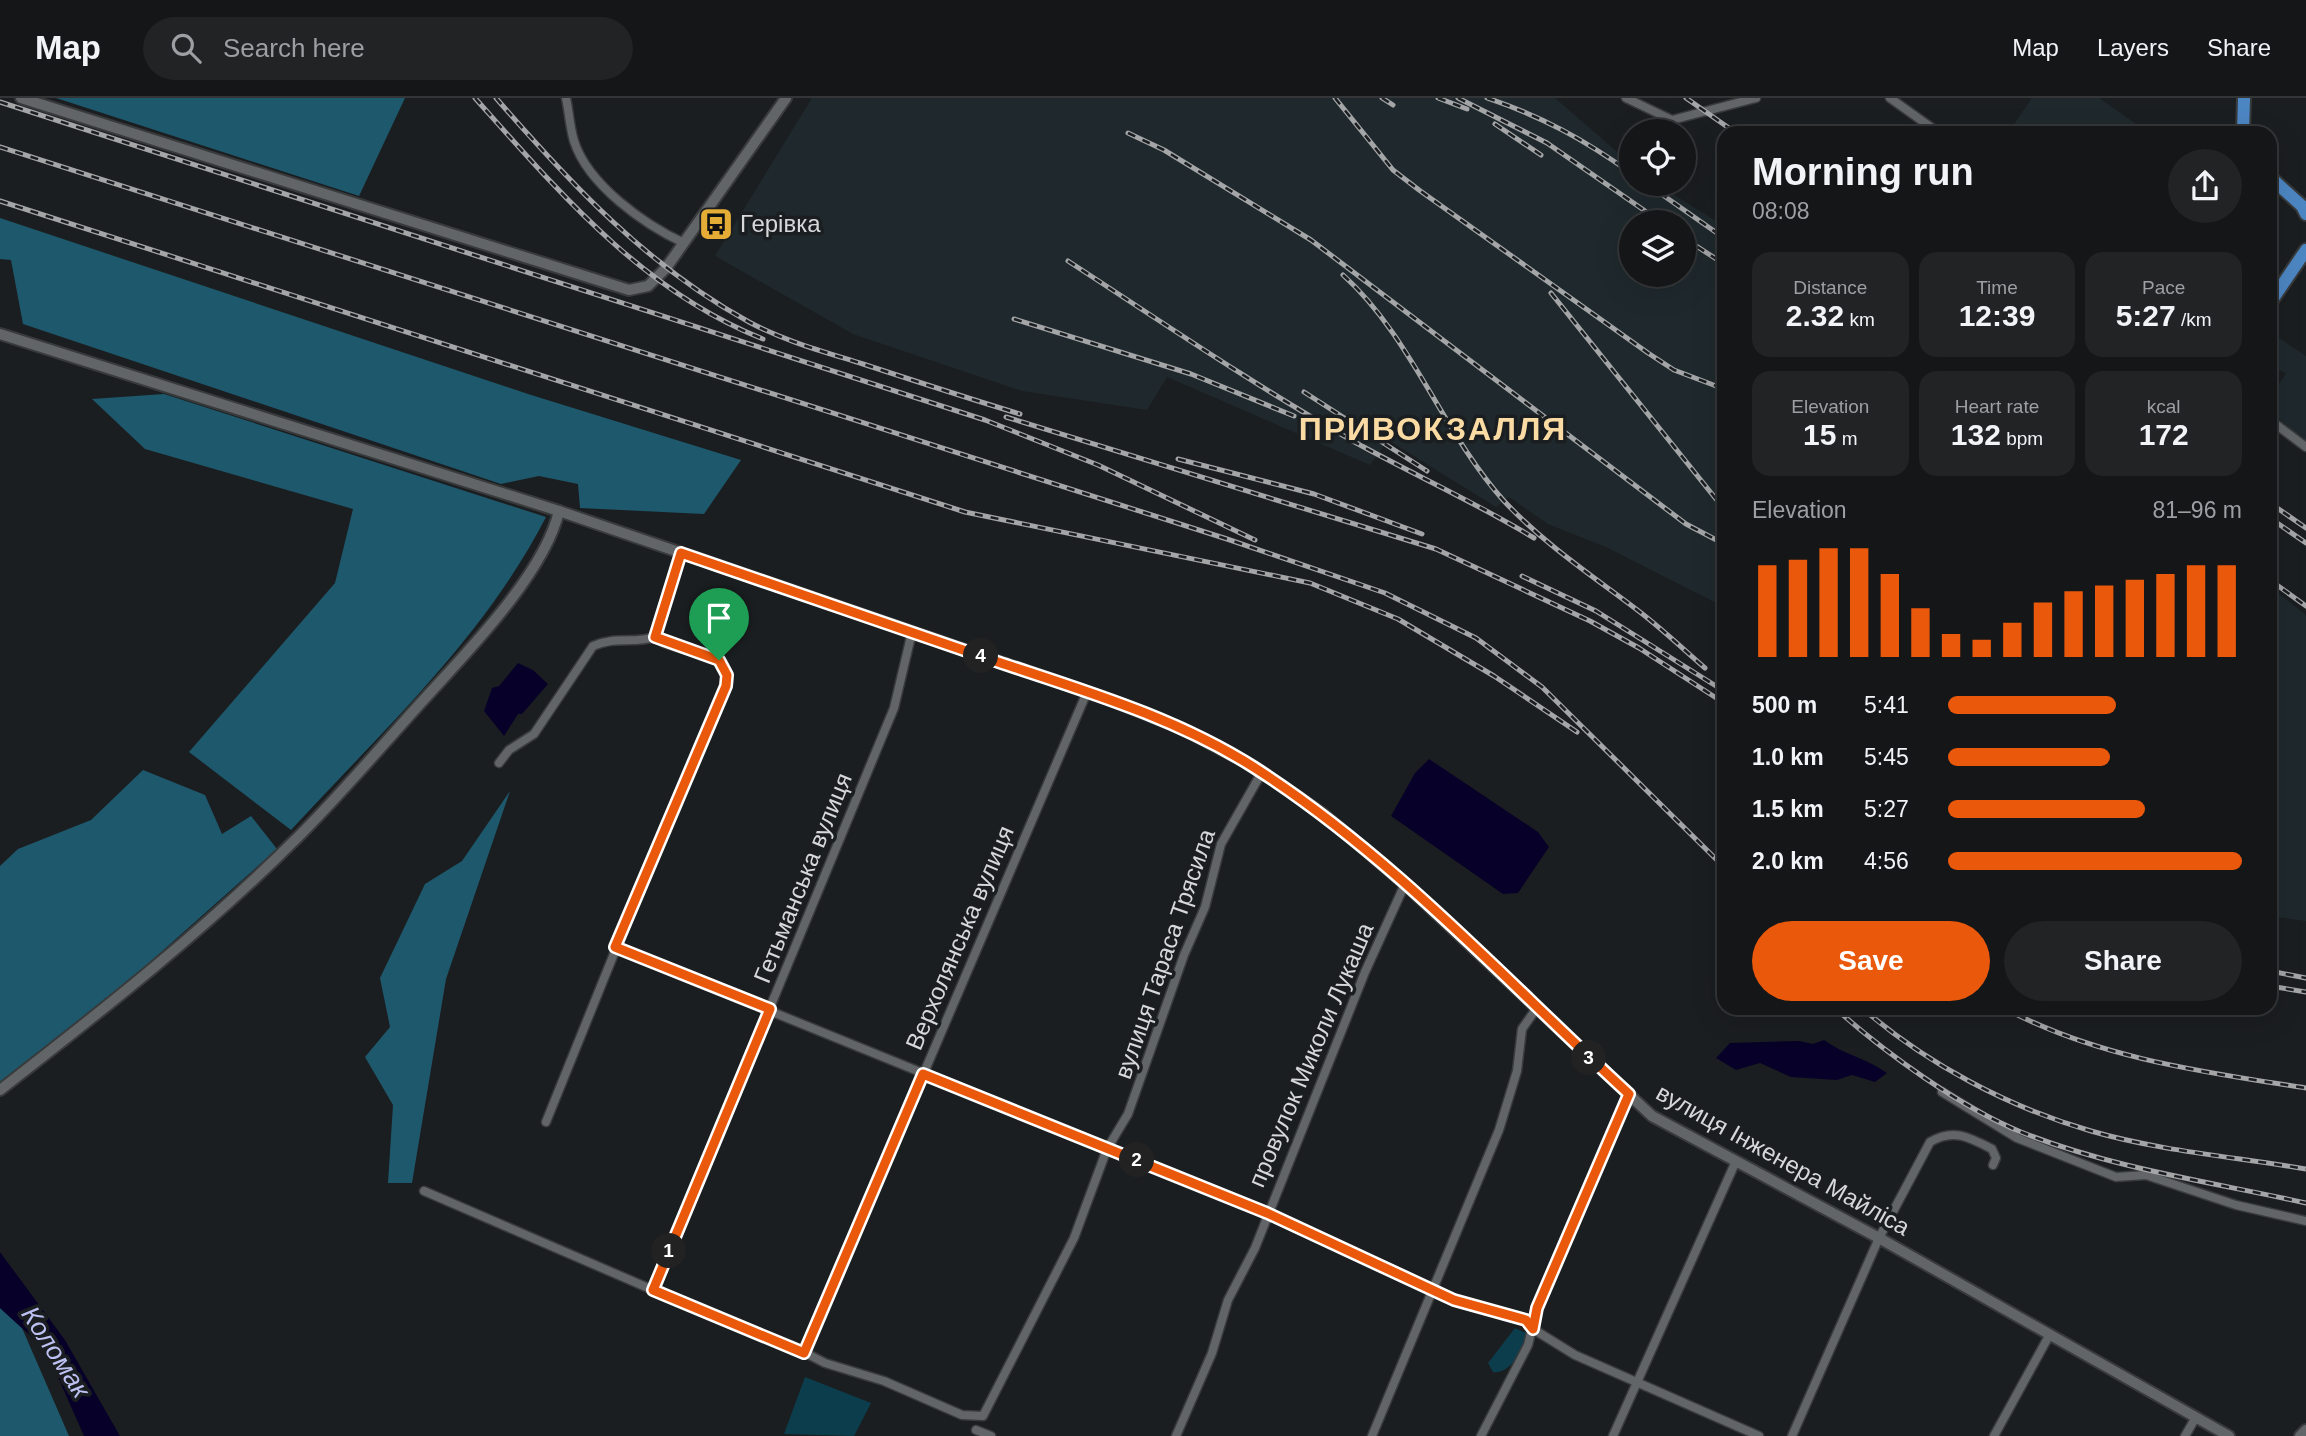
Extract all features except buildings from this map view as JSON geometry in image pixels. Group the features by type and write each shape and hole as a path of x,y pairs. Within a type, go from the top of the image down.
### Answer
{"main road":[{"path":"2243,126 2244,98"},
{"path":"2277,183 2302,206 2306,214"},
{"path":"2277,293 2306,250"}],"street":[{"path":"21,98 629,290 649,286 666,268 786,98"},
{"path":"566,98 574,142 593,177 654,229 684,243"},
{"path":"1626,98 1672,120 1756,98"},
{"path":"1891,98 1929,126"},
{"name":"вулиця Інженера Майліса","path":"0,334 559,511 1087,692 1184,729 1262,772 1323,814 1405,884 1653,1116 1879,1238 2229,1436"},
{"path":"2277,425 2306,447"},
{"path":"0,1090 193,934 300,836 490,628 541,552 559,511"},
{"path":"655,637 681,553"},
{"name":"Гетьманська вулиця","path":"653,1290 894,708 912,632"},
{"path":"499,762 509,750 534,734 593,646 604,641 641,642 655,637 719,660 727,675 726,686 615,947 546,1122"},
{"name":"Верхолянська вулиця","path":"804,1353 1087,692"},
{"name":"вулиця Тараса Трясила","path":"804,1353 825,1363 884,1381 962,1415 983,1416 1074,1238 1107,1149 1128,1114 1141,1084 1184,955 1205,907 1221,844 1262,772"},
{"name":"провулок Миколи Лукаша","path":"1176,1436 1212,1353 1225,1308 1255,1248 1368,963 1405,884"},
{"path":"615,947 1267,1213 1454,1300 1526,1320 1533,1329 1575,1355 1759,1436"},
{"path":"1372,1436 1499,1130 1517,1071 1522,1029 1536,1009"},
{"path":"1942,1092 2017,1138 2116,1177 2146,1175 2236,1205 2306,1221"},
{"path":"1481,1436 1533,1329 1537,1308 1629,1094"},
{"path":"1792,1436 1879,1238 1930,1142 1944,1134 1956,1133 1992,1149 1996,1158 1993,1165"},
{"path":"1613,1436 1736,1161"},
{"path":"425,1191 804,1353"},
{"path":"1994,1436 2050,1334"},
{"path":"2185,1436 2196,1417"},
{"path":"976,1430 990,1436"},
{"path":"2300,1436 2306,1430"}],"shaded area":[{"path":"56,98 405,98 359,196"},
{"path":"812,98 1555,98 1619,154 1619,196 1676,196 1717,222 1717,603 1606,547 1548,524 1509,497 1496,507 1388,440 1370,465 1167,377 1147,410 1022,391 853,334 715,256"},
{"path":"2032,98 2099,98 2139,126 2013,126"},
{"path":"0,218 528,394 741,460 704,514 580,508 578,484 539,476 501,484 23,324 11,260 0,259"},
{"path":"2277,337 2306,356 2306,441 2277,418 2277,386 2286,374 2277,368"},
{"path":"164,394 546,517 493,603 462,643 291,830 189,752 335,583 353,509 145,449 92,399"},
{"path":"2277,592 2306,615 2306,921 2277,917"},
{"path":"143,770 205,795 222,834 251,816 277,849 87,1018 0,1083 0,866 18,849 91,820"},
{"path":"510,791 446,979 412,1183 388,1183 393,1105 365,1057 390,1027 380,978 425,884 462,861"},
{"path":"0,1308 22,1328 69,1436 0,1436"},
{"path":"1515,1328 1526,1333 1520,1352 1511,1365 1499,1372 1493,1372 1488,1363"},
{"path":"805,1377 871,1403 854,1436 784,1434"}],"water":[{"path":"518,663 533,670 548,684 522,714 518,714 504,736 484,711 492,688 499,686"},
{"path":"1429,759 1538,832 1549,847 1518,893 1503,894 1391,816 1415,773"},
{"path":"1824,1040 1887,1073 1875,1082 1852,1075 1837,1080 1791,1077 1760,1063 1736,1070 1716,1058 1730,1043 1799,1041 1813,1044"},
{"name":"Коломак","path":"0,1252 65,1340 120,1436 84,1436 46,1350 0,1308"}],"railway":[{"path":"475,98 538,169 605,236 679,294 719,319 763,339"},
{"path":"496,98 612,221 644,249 712,300 762,329 790,340 1020,414"},
{"path":"1335,98 1393,170 1419,190 1648,353 1674,370 1717,386"},
{"path":"1382,98 1393,105"},
{"path":"1438,98 1467,109"},
{"path":"1458,98 1547,143 1644,210"},
{"path":"1487,98 1562,130 1619,165"},
{"path":"1686,98 1726,126"},
{"path":"0,102 985,420 1098,465 1255,540"},
{"path":"1495,124 1541,155"},
{"path":"1128,133 1164,150 1311,240 1686,524 1717,540"},
{"path":"0,147 1227,539 1385,593 1476,638 1542,687 1717,860"},
{"path":"1664,196 1717,233"},
{"path":"0,201 965,512 1310,583 1398,619 1494,676 1577,732"},
{"path":"1696,246 1717,259"},
{"path":"1068,261 1315,419 1534,538"},
{"path":"1343,275 1367,299 1388,326 1463,446 1504,501 1551,545 1645,616 1705,668"},
{"path":"1551,293 1717,500"},
{"path":"1014,319 1191,374 1294,416"},
{"path":"1304,392 1427,471"},
{"path":"1006,417 1436,549 1590,621 1639,648 1717,698"},
{"path":"1178,459 1314,494 1422,534"},
{"path":"2277,508 2306,528"},
{"path":"2277,523 2306,543"},
{"path":"1522,576 1596,611 1717,687"},
{"path":"2277,585 2306,606"},
{"path":"2277,972 2306,978"},
{"path":"2277,987 2306,992"},
{"path":"1843,1015 1876,1042 1948,1093 2021,1132 2055,1145 2126,1165 2306,1203"},
{"path":"1871,1015 1914,1047 1970,1082 2029,1110 2060,1121 2144,1144 2306,1169"},
{"path":"2018,1015 2076,1039 2151,1061 2306,1088"}],"place":[{"name":"Герівка","path":"716,224"}],"district":[{"name":"ПРИВОКЗАЛЛЯ","path":"1433,429"}],"route":[{"path":"681,553 1111,700 1184,729 1253,766 1323,814 1405,884 1629,1094 1537,1308 1533,1329 1526,1320 1454,1300 1267,1213 923,1074 804,1353 653,1290 770,1009 615,947 716,714 727,675 719,660 664,643 655,637 681,553"}]}
